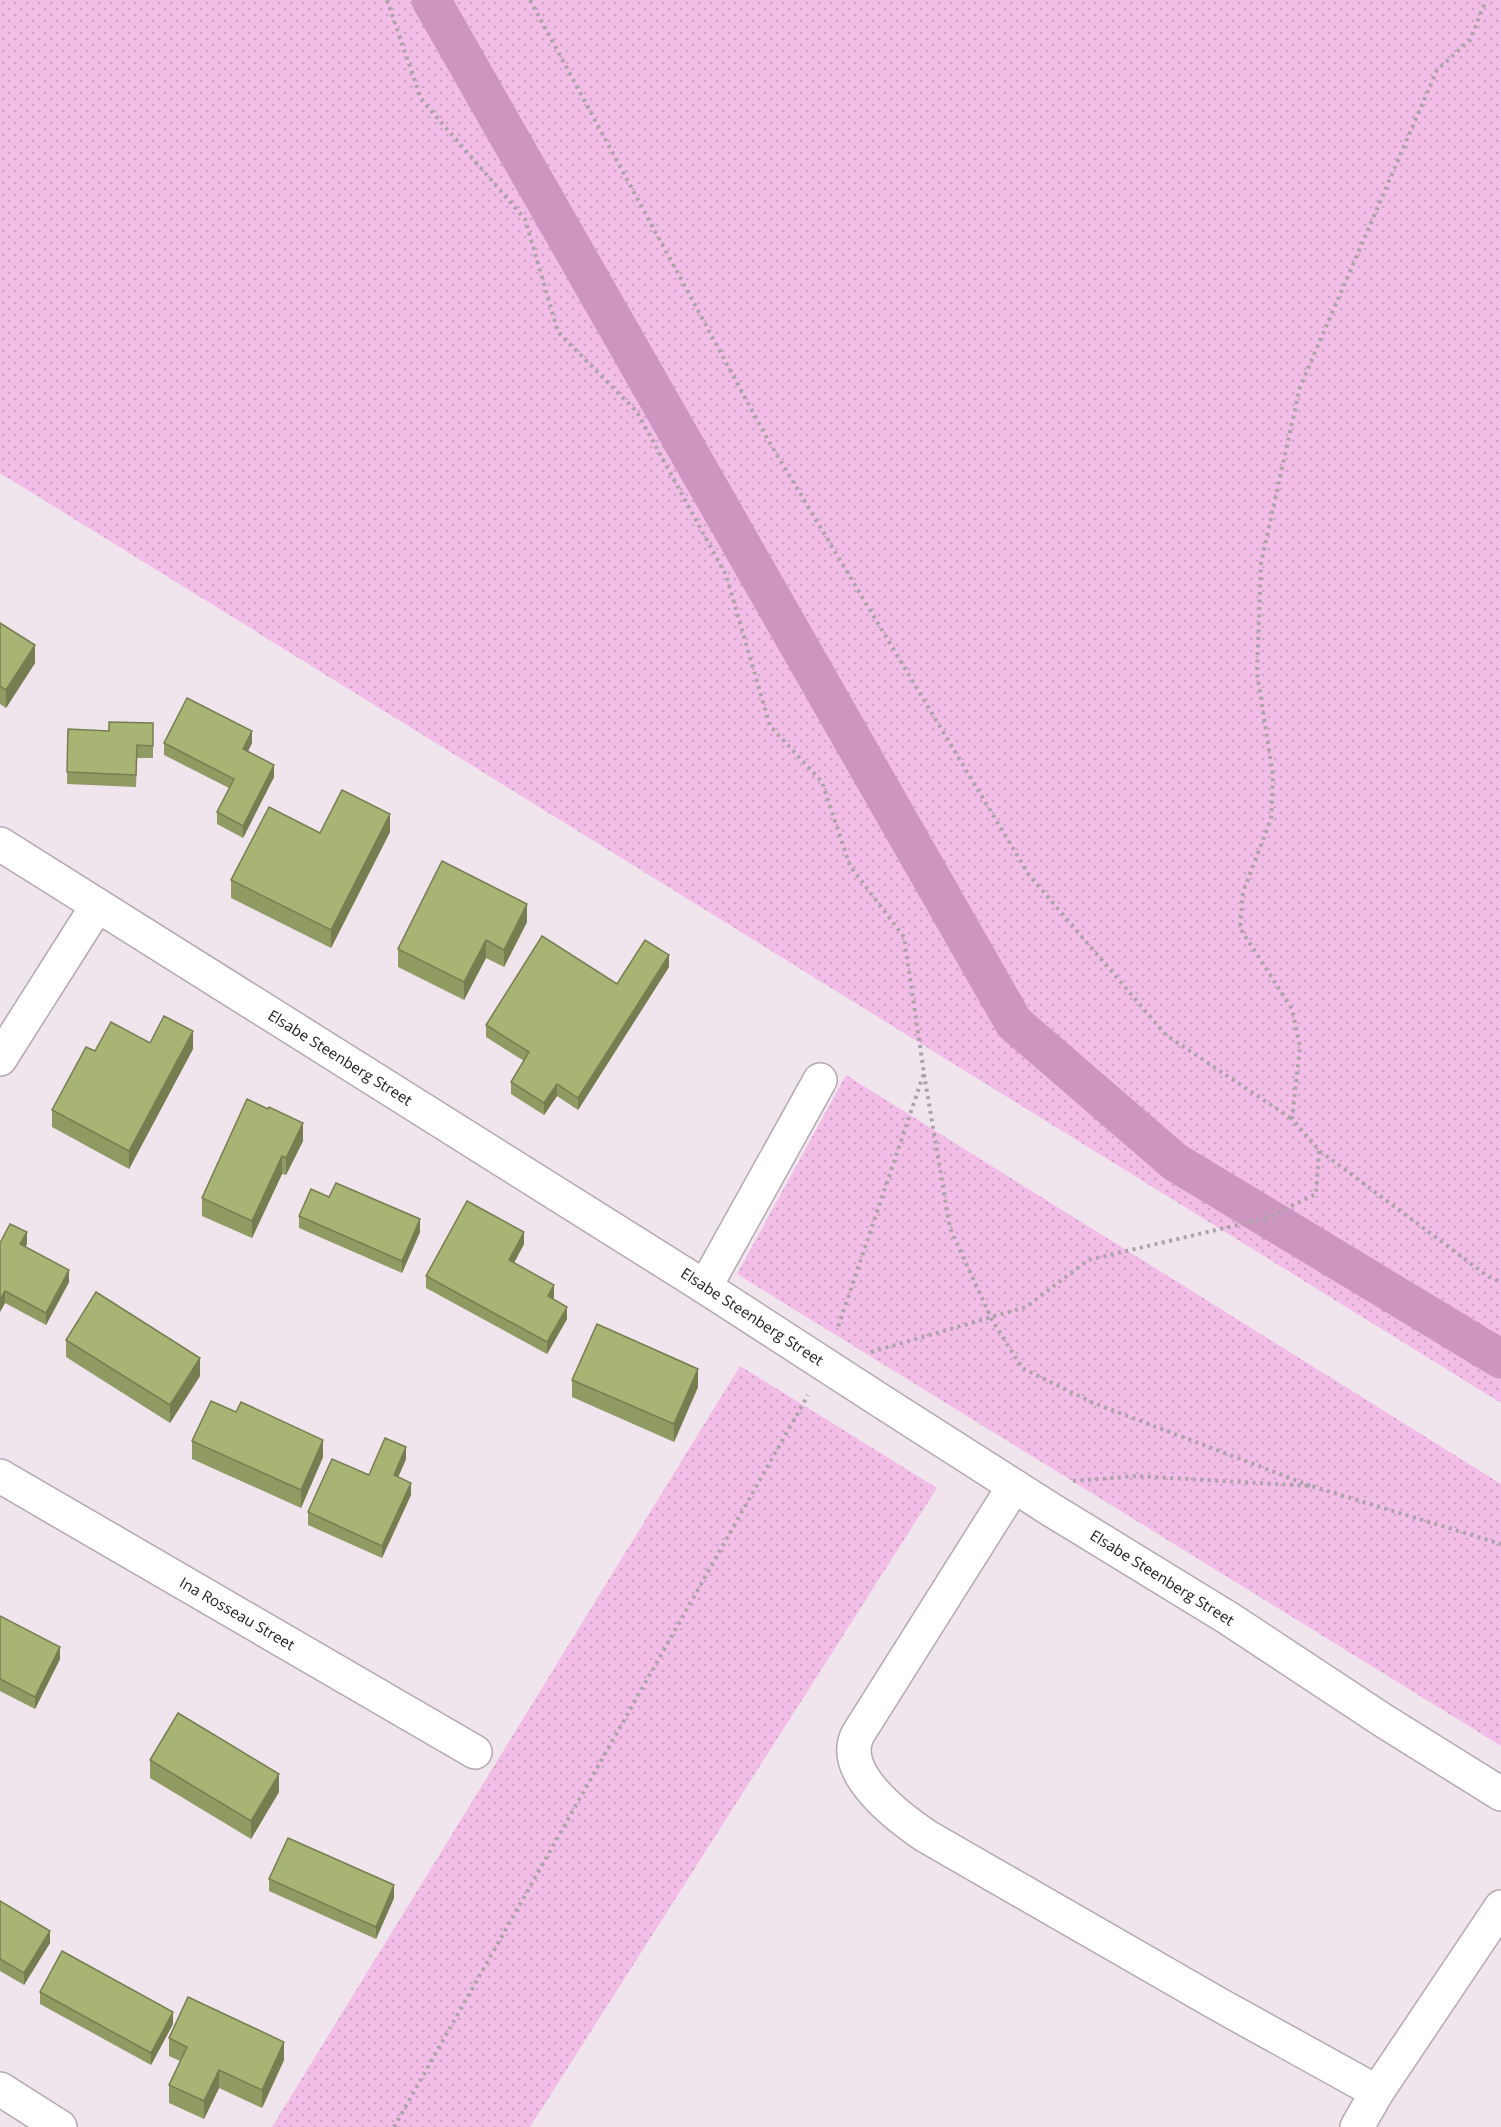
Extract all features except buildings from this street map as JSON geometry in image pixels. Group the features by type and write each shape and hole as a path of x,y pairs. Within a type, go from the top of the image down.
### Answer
{"street":[{"name":"Elsabe Steenberg Street","path":"0,844 705,1287 1014,1486 1228,1618 1384,1721 1501,1794"},
{"path":"0,1059 97,906"},
{"path":"705,1287 820,1080"},
{"name":"Ina Rosseau Street","path":"0,1476 475,1752"},
{"path":"1014,1486 858,1734 853,1747 858,1768 884,1802 902,1820 926,1836 1218,2004 1377,2092"},
{"path":"1357,2127 1377,2092 1501,1907"},
{"path":"0,2089 60,2127"}],"path":[{"path":"387,0 421,99 525,219 558,332 637,412 726,575 770,726 822,782 850,866 904,938 950,1228 991,1318 1022,1368 1092,1402 1311,1486 1501,1544"},
{"path":"530,0 768,440 1029,875 1166,1035 1292,1119 1319,1150 1489,1277 1501,1282"},
{"path":"1292,1119 1300,1047 1292,1009 1240,928 1243,892 1271,819 1274,776 1257,673 1261,563 1300,387 1437,70 1470,40 1486,0"},
{"path":"394,2127 825,1365 924,1073"},
{"path":"825,1365 1026,1307 1088,1260 1274,1216 1316,1194 1319,1150"},
{"path":"1070,1482 1136,1476 1311,1486"}],"shaded area":[{"path":"0,0 1501,0 1501,1403 0,473"},
{"path":"846,1075 1501,1484 1501,1746 737,1274"},
{"path":"740,1366 937,1488 530,2127 272,2127"}],"waterway":[{"path":"431,0 1014,1023 1175,1162 1501,1359"}]}
